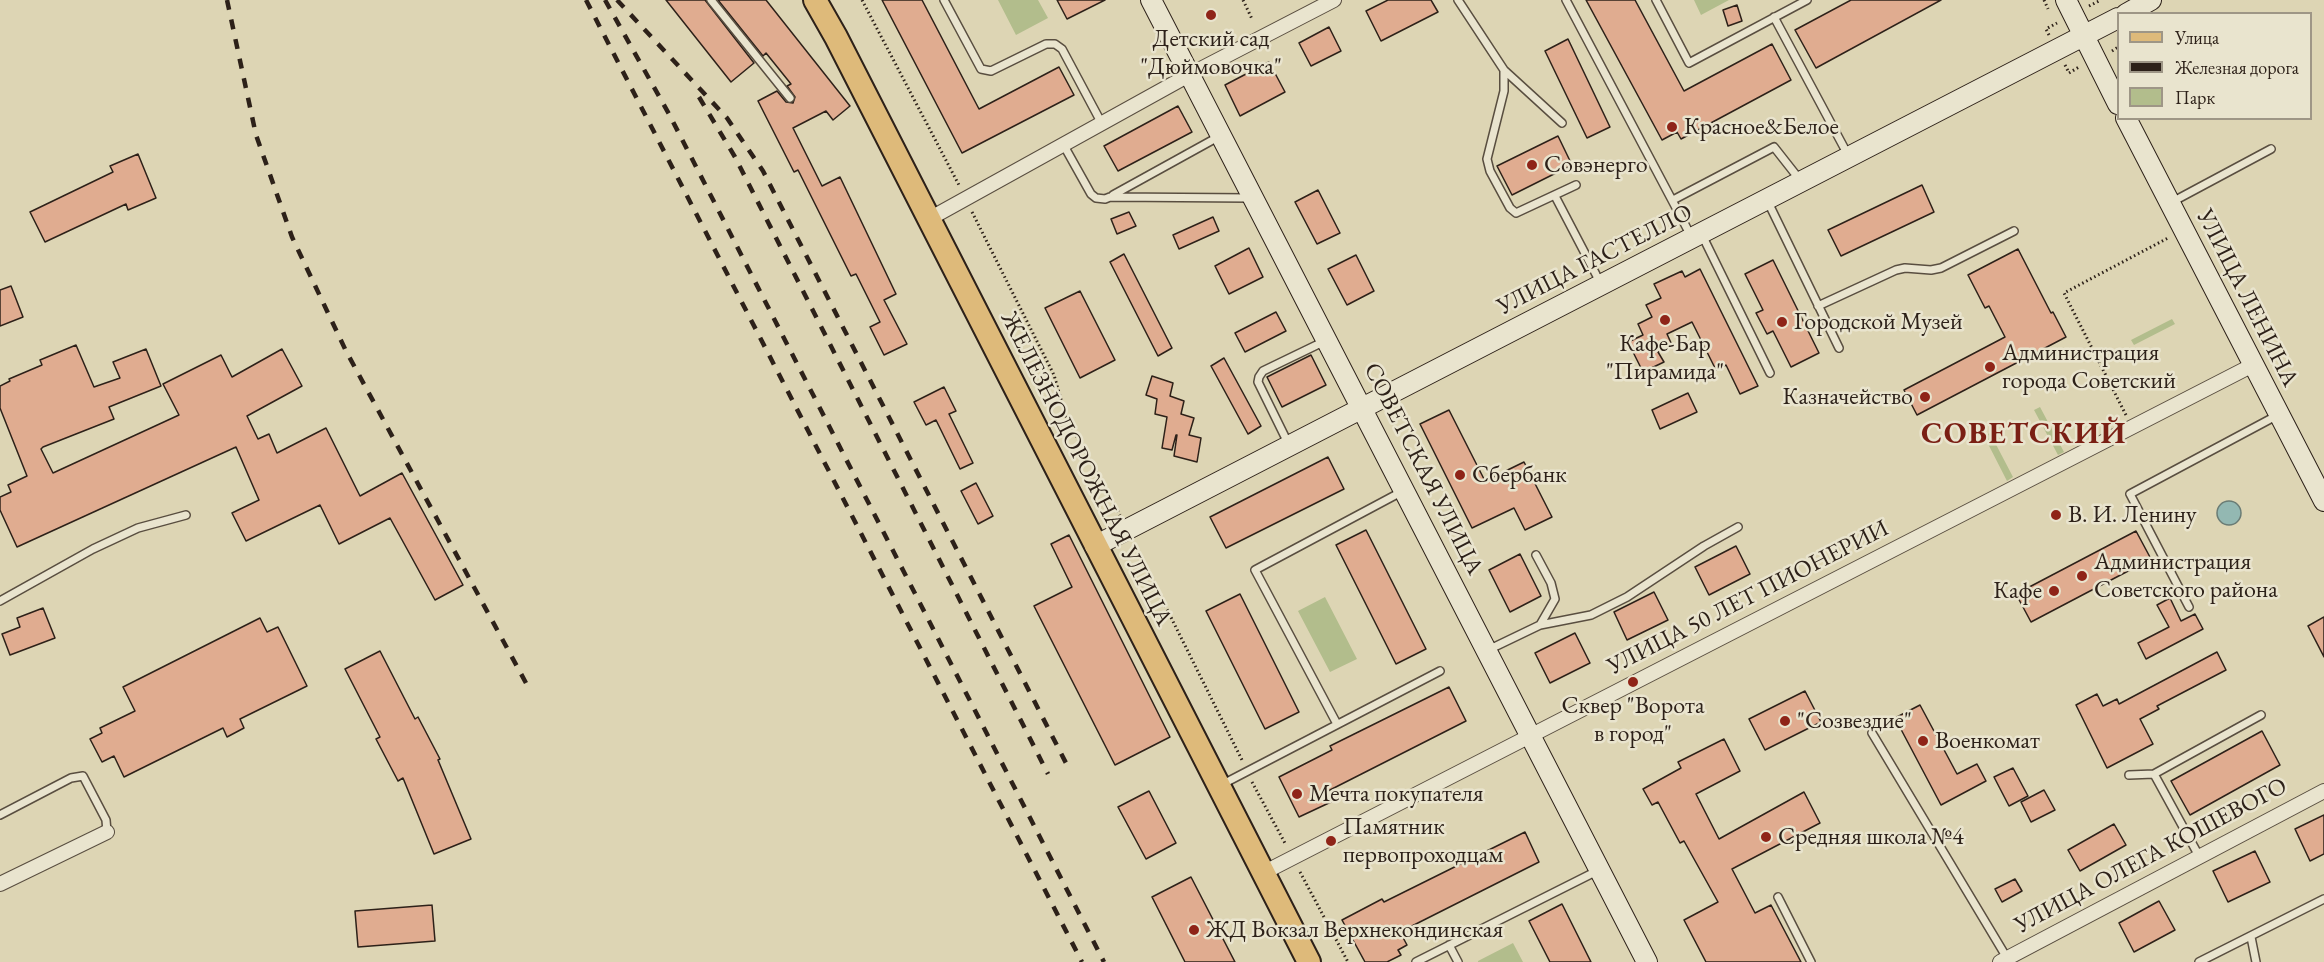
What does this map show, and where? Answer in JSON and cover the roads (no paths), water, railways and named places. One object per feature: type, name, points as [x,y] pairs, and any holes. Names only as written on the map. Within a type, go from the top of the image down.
[{"type":"main road","name":"ЖЕЛЕЗНОДОРОЖНАЯ УЛИЦА","points":[[815,0],[837,37],[1309,962]]},
{"type":"main road","name":"СОВЕТСКАЯ УЛИЦА","points":[[1151,0],[1647,962]]},
{"type":"main road","points":[[2066,0],[2117,102]]},
{"type":"main road","points":[[2130,12],[2151,0]]},
{"type":"main road","name":"УЛИЦА ГАСТЕЛЛО","points":[[1095,546],[2117,19]]},
{"type":"main road","name":"УЛИЦА ЛЕНИНА","points":[[2127,120],[2324,501]]},
{"type":"street","points":[[929,219],[1101,122],[1334,0]]},
{"type":"street","name":"УЛИЦА 50 ЛЕТ ПИОНЕРИИ","points":[[1263,873],[2253,365]]},
{"type":"street","name":"УЛИЦА ОЛЕГА КОШЕВОГО","points":[[2003,960],[2324,790]]},
{"type":"street","points":[[0,884],[107,832]]},
{"type":"lane","points":[[711,0],[790,98]]},
{"type":"lane","points":[[944,0],[981,69],[991,71],[1046,44],[1055,44],[1062,49],[1101,122]]},
{"type":"lane","points":[[1458,0],[1504,70],[1562,123]]},
{"type":"lane","points":[[1566,0],[1673,200],[1697,236],[1770,373]]},
{"type":"lane","points":[[1656,0],[1689,63],[1806,0]]},
{"type":"lane","points":[[1774,17],[1850,158]]},
{"type":"lane","points":[[1504,70],[1504,91],[1488,159],[1490,171],[1510,208],[1516,213],[1576,186]]},
{"type":"lane","points":[[1063,144],[1091,194],[1105,199],[1221,135]]},
{"type":"lane","points":[[1673,200],[1774,147],[1802,183]]},
{"type":"lane","points":[[2170,204],[2271,149]]},
{"type":"lane","points":[[1555,196],[1602,285]]},
{"type":"lane","points":[[1110,197],[1252,198]]},
{"type":"lane","points":[[1767,200],[1839,348]]},
{"type":"lane","points":[[1818,306],[1896,270],[1941,268],[2014,231]]},
{"type":"lane","points":[[1289,446],[1258,382],[1259,377],[1263,371],[1327,339]]},
{"type":"lane","points":[[2189,607],[2130,494],[2278,414]]},
{"type":"lane","points":[[1337,724],[1255,570],[1405,490]]},
{"type":"lane","points":[[0,601],[102,545],[138,528],[186,515]]},
{"type":"lane","points":[[1488,650],[1540,625],[1591,615],[1618,601],[1738,527]]},
{"type":"lane","points":[[1536,555],[1551,583],[1555,599],[1540,625]]},
{"type":"lane","points":[[1219,786],[1440,671]]},
{"type":"lane","points":[[2129,775],[2154,774],[2261,716]]},
{"type":"lane","points":[[1872,733],[2003,960]]},
{"type":"lane","points":[[2154,774],[2199,856]]},
{"type":"lane","points":[[0,814],[71,778],[83,776],[106,820],[107,832]]},
{"type":"lane","points":[[1416,962],[1600,870]]},
{"type":"lane","points":[[1778,897],[1811,962]]},
{"type":"lane","points":[[2199,962],[2324,899]]},
{"type":"lane","points":[[2251,937],[2256,962]]},
{"type":"lane","points":[[1449,945],[1458,962]]},
{"type":"water","points":[[2229,501],[2238,504],[2241,513],[2238,522],[2229,525],[2220,522],[2217,513],[2220,504]]},
{"type":"railway","points":[[227,0],[256,135],[292,237],[346,351],[526,683]]},
{"type":"railway","points":[[586,0],[1082,962]]},
{"type":"railway","points":[[605,0],[669,114],[1104,962]]},
{"type":"railway","points":[[617,0],[727,118],[763,171],[1067,765]]},
{"type":"railway","points":[[699,97],[735,157],[1048,774]]},
{"type":"place","name":"Детский сад \"Дюймовочка\"","points":[[1211,15]]},
{"type":"place","name":"Красное&Белое","points":[[1672,127]]},
{"type":"place","name":"Совэнерго","points":[[1532,165]]},
{"type":"place","name":"Кафе-Бар \"Пирамида\"","points":[[1665,320]]},
{"type":"place","name":"Городской Музей","points":[[1782,322]]},
{"type":"place","name":"Администрация города Советский","points":[[1990,367]]},
{"type":"place","name":"Казначейство","points":[[1925,397]]},
{"type":"place","name":"Сбербанк","points":[[1460,475]]},
{"type":"place","name":"В. И. Ленину","points":[[2056,515]]},
{"type":"place","name":"Администрация Советского района","points":[[2082,576]]},
{"type":"place","name":"Кафе","points":[[2054,591]]},
{"type":"place","name":"Сквер \"Ворота в город\"","points":[[1633,682]]},
{"type":"place","name":"\"Созвездие\"","points":[[1785,721]]},
{"type":"place","name":"Военкомат","points":[[1923,741]]},
{"type":"place","name":"Мечта покупателя","points":[[1297,794]]},
{"type":"place","name":"Средняя школа №4","points":[[1766,837]]},
{"type":"place","name":"Памятник первопроходцам","points":[[1331,841]]},
{"type":"place","name":"ЖД Вокзал Верхнекондинская","points":[[1194,930]]},
{"type":"district","name":"СОВЕТСКИЙ","points":[[2024,435]]}]
